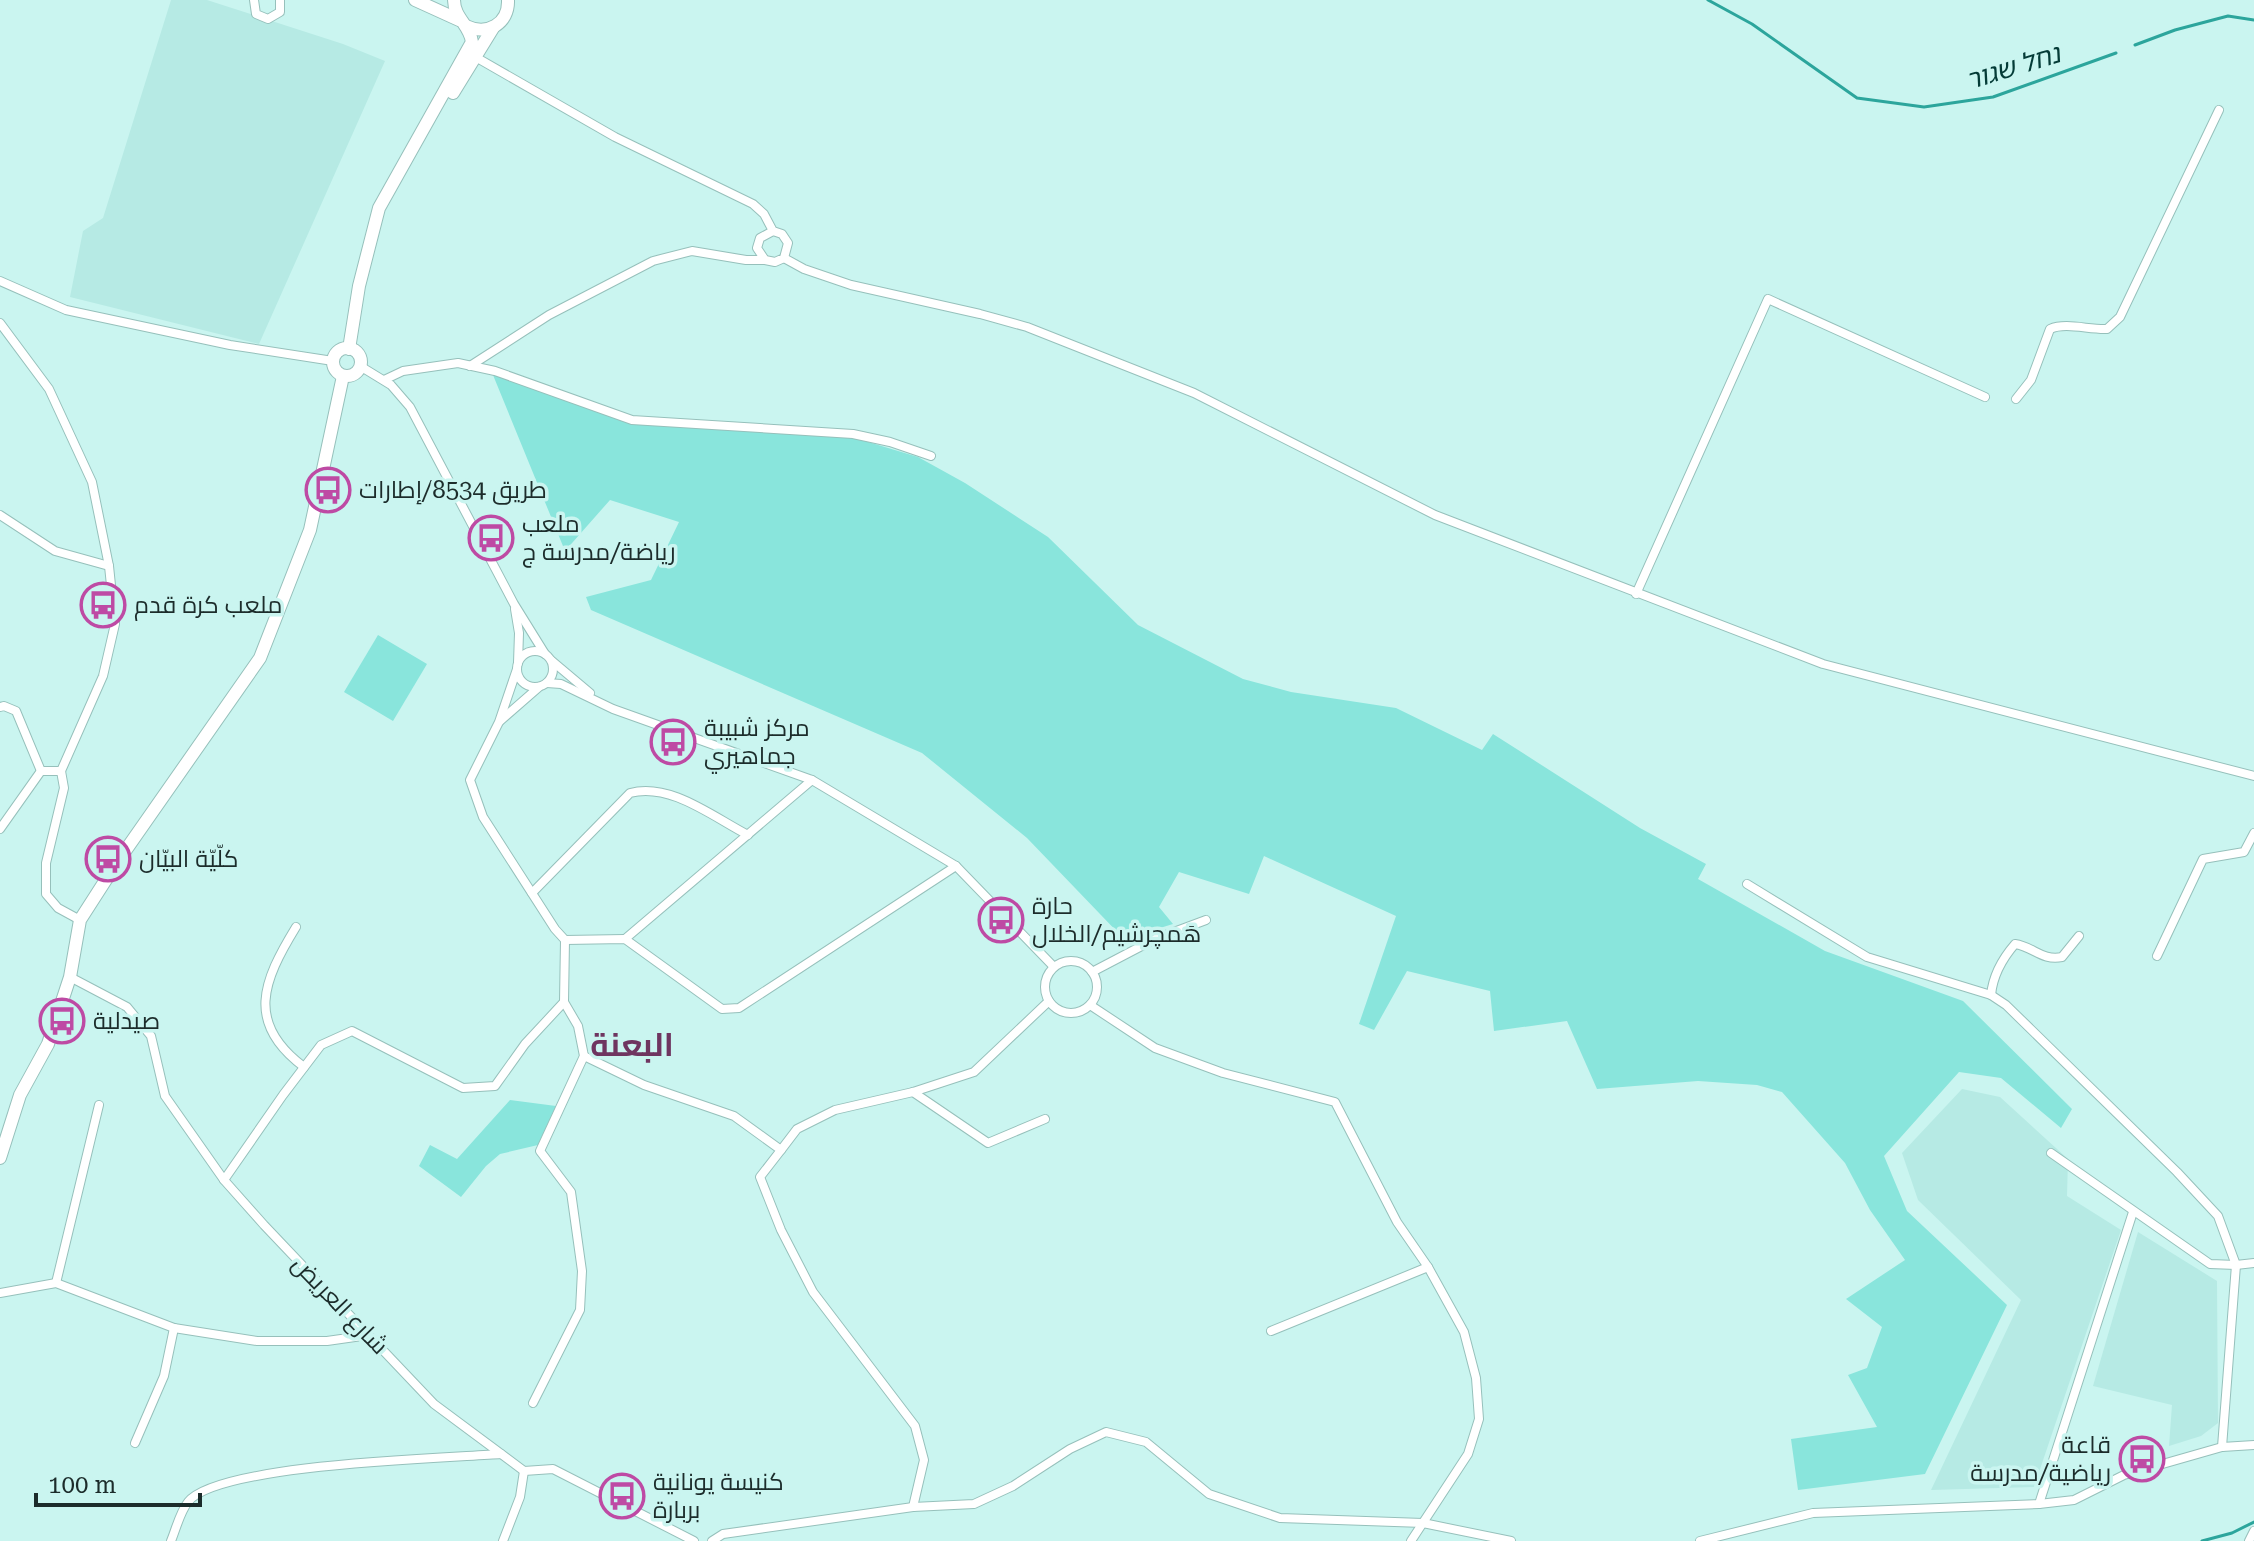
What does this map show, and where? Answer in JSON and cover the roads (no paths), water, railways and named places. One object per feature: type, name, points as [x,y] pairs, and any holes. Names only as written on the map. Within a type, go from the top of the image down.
[{"type":"main road","points":[[415,0],[478,30],[493,28]]},
{"type":"main road","points":[[454,0],[454,8],[472,42],[472,55]]},
{"type":"main road","points":[[349,349],[359,286],[379,208],[472,55],[506,15],[508,0]]},
{"type":"main road","points":[[349,349],[360,356],[360,366],[356,373],[343,376],[336,372],[333,361],[338,351],[349,349]]},
{"type":"main road","points":[[0,1158],[20,1095],[48,1044],[70,977],[80,920],[260,658],[310,530],[343,376]]},
{"type":"street","points":[[254,0],[256,14],[268,19],[280,12],[280,0]]},
{"type":"street","points":[[472,55],[615,137],[753,204],[764,214],[773,231]]},
{"type":"street","points":[[2016,399],[2031,380],[2050,329],[2058,325],[2107,329],[2120,317],[2219,110]]},
{"type":"street","points":[[765,260],[759,253],[758,243],[764,235],[773,231],[782,234],[788,243],[784,258]]},
{"type":"street","points":[[470,366],[549,315],[653,261],[692,251],[746,260],[775,262],[784,258]]},
{"type":"street","points":[[784,258],[804,269],[851,285],[1027,327],[1194,393],[1435,515],[1823,664],[2254,776]]},
{"type":"street","points":[[0,281],[66,310],[230,345],[333,361]]},
{"type":"street","points":[[1636,594],[1768,299],[1985,397]]},
{"type":"street","points":[[0,323],[49,389],[92,482],[109,566],[115,624],[103,676],[61,771],[64,788],[46,863],[46,894],[58,908],[80,920]]},
{"type":"street","points":[[384,380],[403,371],[458,363],[495,371],[632,420],[853,434],[931,456]]},
{"type":"street","points":[[360,366],[384,380],[410,407],[514,604],[548,657],[578,685],[613,709]]},
{"type":"street","points":[[0,515],[55,551],[109,566]]},
{"type":"street","points":[[514,604],[519,633],[518,666],[499,722],[470,780],[483,817],[565,940],[564,1002],[578,1026],[584,1056],[540,1151],[571,1192],[582,1271],[580,1310],[533,1403]]},
{"type":"street","points":[[518,666],[529,652],[548,657]]},
{"type":"street","points":[[499,722],[553,675],[548,657]]},
{"type":"street","points":[[518,666],[524,683],[561,684],[613,709],[812,780],[956,866],[1054,967]]},
{"type":"street","points":[[0,707],[16,711],[41,771]]},
{"type":"street","points":[[41,771],[61,771]]},
{"type":"street","points":[[0,829],[41,771]]},
{"type":"street","points":[[625,939],[812,780]]},
{"type":"street","points":[[532,893],[630,793],[646,788],[663,791],[748,835]]},
{"type":"street","points":[[2157,956],[2203,859],[2244,852],[2254,833]]},
{"type":"street","points":[[565,940],[625,939],[722,1009],[739,1008],[956,866]]},
{"type":"street","points":[[1747,884],[1867,957],[1991,995],[2006,1005],[2218,1216],[2236,1265],[2222,1447]]},
{"type":"street","points":[[1092,972],[1155,939],[1206,920]]},
{"type":"street","points":[[296,927],[277,957],[266,983],[265,1005],[270,1030],[278,1045],[304,1067]]},
{"type":"street","points":[[1991,995],[1993,979],[2015,944],[2026,946],[2039,956],[2050,959],[2062,957],[2071,950],[2079,936]]},
{"type":"street","points":[[1070,961],[1086,966],[1092,972],[1097,989],[1090,1005],[1069,1013],[1054,1007],[1049,1001],[1045,987],[1054,967],[1070,961]]},
{"type":"street","name":"شارع العريض","points":[[70,977],[127,1007],[151,1036],[165,1096],[224,1180],[434,1404],[524,1471]]},
{"type":"street","points":[[913,1507],[924,1460],[915,1426],[813,1292],[781,1230],[760,1177],[797,1129],[835,1110],[913,1092],[974,1072],[1049,1001]]},
{"type":"street","points":[[224,1180],[321,1045],[352,1031],[463,1088],[495,1086],[525,1044],[564,1002]]},
{"type":"street","points":[[1090,1005],[1155,1048],[1223,1073],[1335,1102],[1397,1222],[1428,1267],[1464,1332],[1476,1378],[1479,1419],[1468,1454],[1411,1541]]},
{"type":"street","points":[[584,1056],[644,1085],[734,1116],[781,1150]]},
{"type":"street","points":[[913,1092],[988,1143],[1045,1119]]},
{"type":"street","points":[[56,1283],[99,1105]]},
{"type":"street","points":[[2051,1153],[2210,1264],[2254,1263]]},
{"type":"street","points":[[2039,1504],[2133,1212]]},
{"type":"street","points":[[1271,1331],[1428,1267]]},
{"type":"street","points":[[0,1293],[56,1283],[174,1328],[257,1341],[327,1341],[369,1335]]},
{"type":"street","points":[[135,1443],[164,1376],[174,1328]]},
{"type":"street","points":[[712,1541],[723,1534],[913,1507],[974,1504],[1013,1486],[1070,1449],[1106,1432],[1146,1442],[1209,1494],[1280,1518],[1423,1523],[1511,1541]]},
{"type":"street","points":[[1700,1541],[1741,1537],[1813,1513],[2074,1500],[2124,1475],[2222,1447],[2254,1445]]},
{"type":"street","points":[[171,1541],[189,1500],[217,1484],[304,1467],[501,1454]]},
{"type":"street","points":[[503,1541],[520,1497],[524,1471],[553,1469],[694,1541]]},
{"type":"street","points":[[2249,1541],[2254,1531]]},
{"type":"waterway","name":"נחל שגור","points":[[1708,0],[1752,24],[1857,98],[1924,107],[1993,97],[2116,53]]},
{"type":"waterway","name":"נחל שגור","points":[[2135,45],[2175,30],[2228,16],[2254,20]]},
{"type":"waterway","points":[[2202,1541],[2232,1533],[2254,1522]]},
{"type":"place","name":"طريق 8534/إطارات","points":[[328,490]]},
{"type":"place","name":"ملعب رياضة/مدرسة ج","points":[[491,538]]},
{"type":"place","name":"ملعب كرة قدم","points":[[103,605]]},
{"type":"place","name":"مركز شبيبة جماهيري","points":[[673,742]]},
{"type":"place","name":"كلّيّة البيّان","points":[[108,859]]},
{"type":"place","name":"حارة هَمچرشيم/الخلال","points":[[1001,920]]},
{"type":"place","name":"صيدلية","points":[[62,1021]]},
{"type":"place","name":"قاعة رياضية/مدرسة","points":[[2142,1459]]},
{"type":"place","name":"كنيسة يونانية بربارة","points":[[622,1496]]},
{"type":"district","name":"البعنة","points":[[632,1045]]}]
